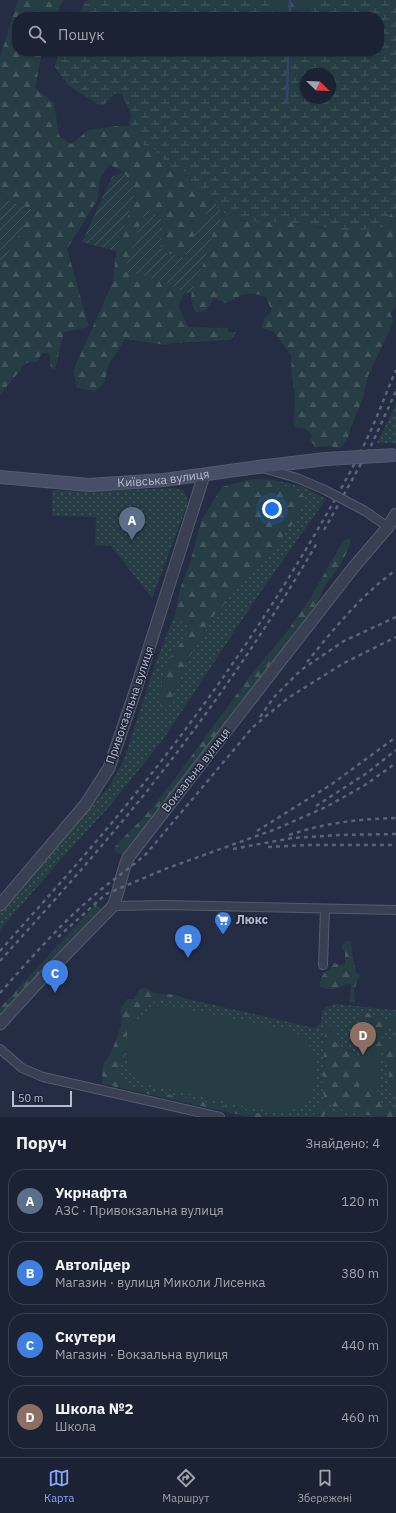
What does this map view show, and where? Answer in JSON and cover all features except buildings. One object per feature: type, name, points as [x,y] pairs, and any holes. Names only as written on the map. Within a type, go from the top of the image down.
[{"type":"main road","name":"Київська вулиця","points":[[0,477],[90,486],[164,480],[326,459],[396,455]]},
{"type":"street","points":[[258,467],[297,478],[325,490],[392,524]]},
{"type":"street","name":"Привокзальна вулиця","points":[[0,905],[85,805],[110,768],[204,475]]},
{"type":"street","name":"Вокзальна вулиця","points":[[0,1024],[113,906],[118,896],[124,867],[128,858],[353,568],[392,524],[396,514]]},
{"type":"street","points":[[113,906],[165,905],[396,910]]},
{"type":"street","points":[[323,965],[325,909]]},
{"type":"street","points":[[0,1049],[22,1068],[43,1077],[220,1117]]},
{"type":"green space","points":[[18,0],[64,0],[57,12],[14,12]]},
{"type":"green space","points":[[87,0],[273,0],[274,12],[79,12]]},
{"type":"green space","points":[[273,0],[310,0],[309,6],[305,12],[274,12]]},
{"type":"green space","points":[[310,0],[396,0],[396,208],[379,228],[352,231],[307,226],[284,221],[261,222],[241,220],[224,213],[212,204],[204,194],[192,188],[188,172],[175,170],[154,149],[142,144],[143,135],[129,126],[131,115],[122,94],[114,94],[104,105],[97,104],[68,85],[55,67],[58,56],[384,56],[384,12],[306,12],[310,5]]},
{"type":"green space","points":[[12,19],[12,56],[41,56],[35,88],[54,103],[59,136],[71,144],[89,130],[129,126],[143,135],[142,144],[154,149],[161,157],[188,172],[192,188],[204,194],[212,204],[194,235],[184,258],[160,251],[163,221],[146,209],[124,271],[166,282],[184,293],[178,306],[188,327],[228,328],[228,332],[236,332],[231,340],[171,343],[166,345],[125,339],[109,364],[104,383],[95,391],[77,388],[73,371],[113,282],[116,251],[136,191],[124,172],[110,165],[101,175],[97,200],[67,249],[89,327],[64,332],[55,369],[51,368],[49,354],[42,353],[37,362],[26,363],[0,395],[0,267],[33,210],[3,198],[0,202],[0,57]]},
{"type":"green space","points":[[124,172],[136,190],[116,251],[82,242],[112,177]]},
{"type":"green space","points":[[2,198],[33,210],[0,267],[0,202]]},
{"type":"green space","points":[[212,204],[224,213],[213,233],[192,293],[184,293],[166,282],[124,271],[146,208],[163,221],[161,251],[184,258],[194,235]]},
{"type":"green space","points":[[396,208],[396,307],[390,313],[394,321],[368,376],[363,397],[349,435],[344,444],[340,448],[329,446],[316,447],[310,441],[312,435],[306,429],[294,427],[295,397],[291,355],[274,332],[262,328],[265,318],[272,311],[266,297],[255,294],[245,294],[226,303],[214,298],[207,308],[203,311],[196,312],[191,300],[193,287],[204,262],[213,232],[224,213],[244,221],[284,221],[326,229],[379,228]]},
{"type":"green space","points":[[396,404],[396,443],[377,443]]},
{"type":"green space","points":[[253,479],[274,480],[305,497],[296,519],[280,541],[215,614],[184,666],[168,706],[160,712],[161,686],[168,662],[177,647],[186,638],[188,625],[180,622],[175,614],[180,589],[190,563],[202,519],[222,487]]},
{"type":"green space","points":[[274,480],[303,487],[326,499],[257,597],[162,741],[108,808],[63,857],[0,930],[0,909],[109,787],[123,762],[156,662],[175,614],[180,622],[188,625],[186,638],[177,647],[168,662],[161,686],[161,711],[174,693],[184,666],[215,614],[279,541],[296,519],[305,497]]},
{"type":"green space","points":[[174,488],[184,490],[188,503],[152,598],[111,546],[95,545],[96,517],[52,516],[52,490],[83,492]]},
{"type":"green space","points":[[349,538],[351,543],[341,564],[324,587],[317,603],[124,855],[117,853],[114,849],[119,842],[144,817],[174,780],[250,676],[286,633],[311,597],[343,541]]},
{"type":"green space","points":[[96,904],[102,910],[0,1019],[0,1008]]},
{"type":"green space","points":[[346,941],[351,941],[356,973],[360,975],[354,991],[355,1002],[349,1002],[351,986],[349,983],[335,989],[320,987],[323,974],[334,963],[342,965],[345,964],[345,953],[341,946]]},
{"type":"green space","points":[[142,988],[149,989],[155,993],[175,995],[183,998],[177,1002],[153,1002],[140,1008],[139,1015],[126,1037],[124,1054],[120,1068],[120,1080],[132,1087],[277,1117],[249,1117],[103,1084],[102,1072],[104,1062],[112,1050],[120,1029],[122,1021],[120,1012],[121,1008],[127,999],[134,999],[138,991]]},
{"type":"green space","points":[[183,998],[315,1028],[321,1022],[322,1014],[325,1008],[335,1004],[396,1010],[396,1016],[389,1020],[368,1013],[360,1015],[368,1024],[368,1031],[382,1048],[388,1065],[390,1086],[396,1095],[395,1108],[380,1104],[382,1097],[359,1086],[359,1074],[364,1067],[355,1053],[342,1047],[337,1042],[334,1028],[324,1054],[322,1086],[325,1103],[351,1112],[378,1117],[331,1117],[314,1115],[312,1117],[277,1117],[132,1087],[120,1080],[120,1063],[125,1052],[126,1036],[140,1008],[152,1001],[163,1000],[177,1002]]},
{"type":"green space","points":[[157,1006],[171,1006],[293,1031],[303,1038],[315,1057],[317,1068],[313,1090],[306,1100],[295,1109],[287,1112],[276,1113],[144,1084],[134,1075],[129,1067],[126,1044],[128,1036],[136,1022],[143,1015]]},
{"type":"green space","points":[[368,1013],[389,1020],[396,1016],[396,1026],[384,1028],[380,1035],[383,1039],[396,1040],[396,1095],[390,1086],[388,1065],[382,1048],[366,1046],[365,1035],[368,1031],[368,1024],[362,1021],[360,1015]]},
{"type":"green space","points":[[326,1023],[334,1028],[337,1040],[342,1047],[355,1054],[361,1061],[364,1067],[359,1074],[359,1086],[382,1097],[380,1104],[395,1108],[396,1106],[396,1117],[360,1114],[325,1103],[322,1086]]},
{"type":"green space","points":[[396,1026],[396,1040],[382,1039],[380,1035],[384,1028]]},
{"type":"green space","points":[[361,1046],[382,1046],[380,1090],[359,1089]]},
{"type":"green space","points":[[321,1104],[328,1106],[331,1117],[312,1117]]},
{"type":"green space","points":[[326,1109],[342,1113],[342,1117],[324,1117]]},
{"type":"waterway","points":[[290,0],[290,12]]},
{"type":"waterway","points":[[287,101],[288,56]]},
{"type":"railway","points":[[0,951],[128,803],[194,718],[256,630],[322,523],[356,461],[396,370]]},
{"type":"railway","points":[[324,530],[371,446],[396,391]]},
{"type":"railway","points":[[0,961],[98,850],[187,740],[242,663],[317,543]]},
{"type":"railway","points":[[307,662],[360,601],[396,570]]},
{"type":"railway","points":[[260,717],[274,697],[301,670],[344,641],[396,617]]},
{"type":"railway","points":[[0,993],[71,916],[147,853],[253,727],[288,698],[344,663],[396,637]]},
{"type":"railway","points":[[257,831],[332,784],[396,737]]},
{"type":"railway","points":[[316,806],[367,773],[396,750]]},
{"type":"railway","points":[[58,937],[106,894],[165,869],[276,829],[326,807],[365,785],[396,763]]},
{"type":"railway","points":[[289,835],[316,827],[342,822],[396,818]]},
{"type":"railway","points":[[233,849],[292,838],[338,835],[396,834]]},
{"type":"railway","points":[[268,847],[307,845],[396,845]]},
{"type":"place","name":"Укрнафта","points":[[132,540]]},
{"type":"place","name":"Люкс","points":[[223,935]]},
{"type":"place","name":"Автолідер","points":[[188,958]]},
{"type":"place","name":"Скутери","points":[[55,993]]},
{"type":"place","name":"Школа №2","points":[[363,1055]]}]
